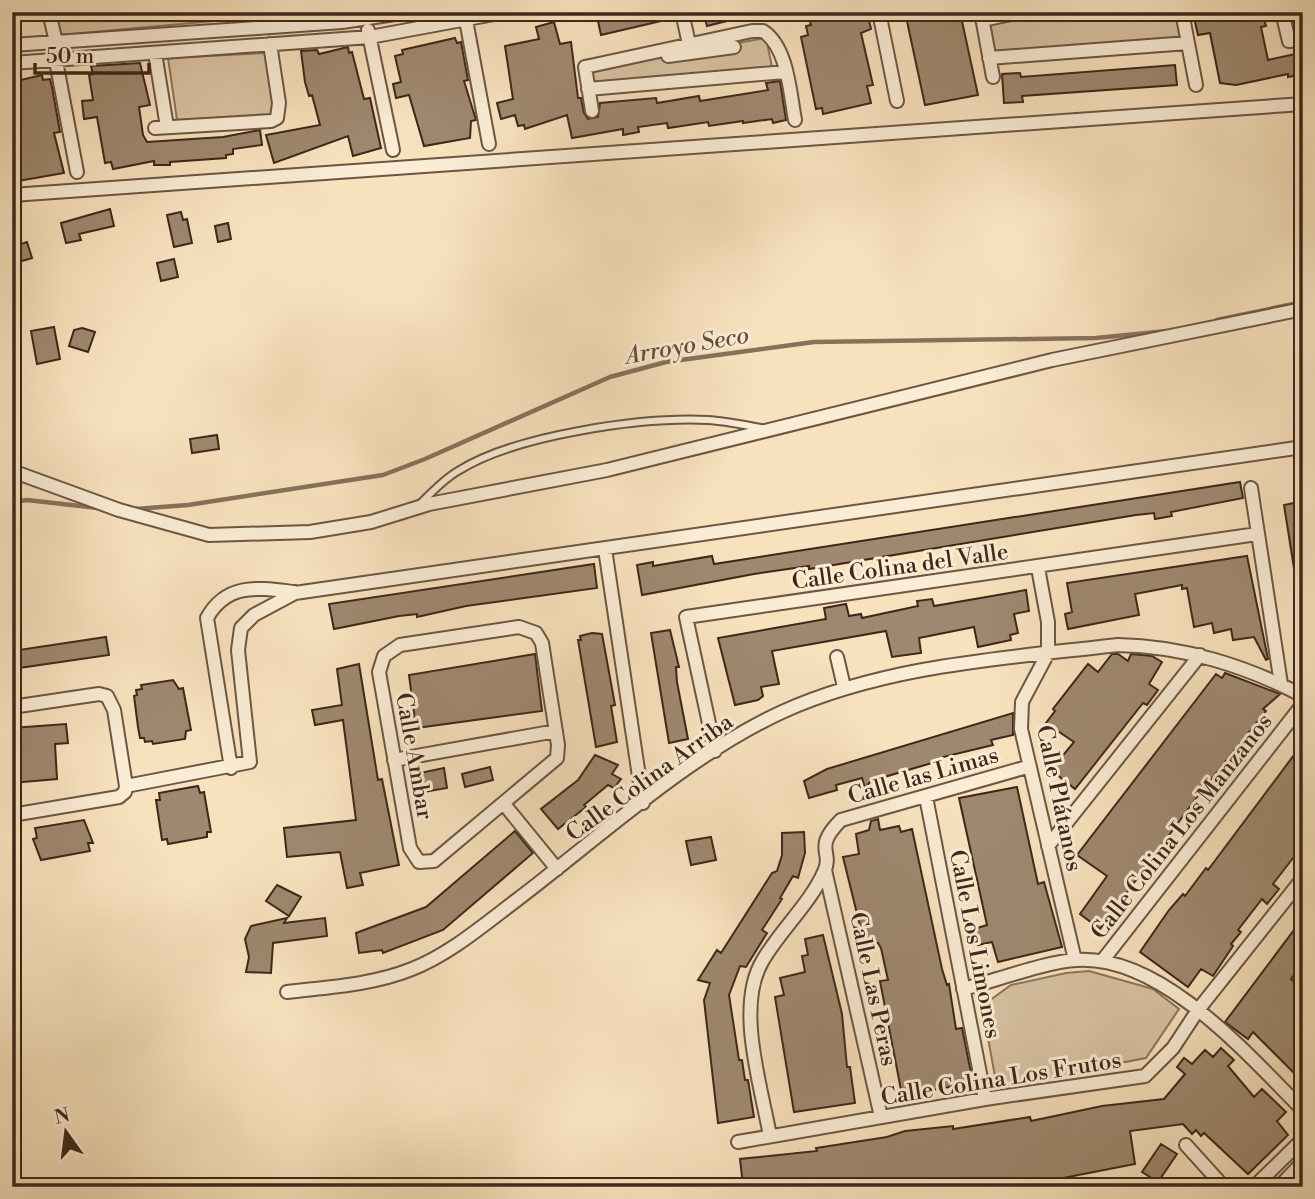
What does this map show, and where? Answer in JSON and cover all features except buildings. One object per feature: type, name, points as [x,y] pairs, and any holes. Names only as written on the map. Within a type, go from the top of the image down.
[{"type":"street","points":[[49,12],[56,42]]},
{"type":"street","points":[[264,12],[267,27]]},
{"type":"street","points":[[12,46],[267,27],[408,12]]},
{"type":"street","points":[[12,63],[370,37],[505,12]]},
{"type":"street","points":[[682,12],[689,44]]},
{"type":"street","points":[[878,12],[897,101]]},
{"type":"street","points":[[993,77],[981,16],[1021,12]]},
{"type":"street","points":[[1182,12],[1196,85]]},
{"type":"street","points":[[1282,12],[1289,41],[1303,40]]},
{"type":"street","points":[[365,16],[393,150]]},
{"type":"street","points":[[466,20],[489,144]]},
{"type":"street","points":[[585,67],[752,31],[763,32],[776,44],[795,120]]},
{"type":"street","points":[[989,58],[1188,43]]},
{"type":"street","points":[[155,54],[161,127],[271,121],[278,118],[279,103],[270,44]]},
{"type":"street","points":[[585,67],[734,47]]},
{"type":"street","points":[[56,61],[77,172]]},
{"type":"street","points":[[585,67],[592,111]]},
{"type":"street","points":[[588,89],[785,72]]},
{"type":"street","points":[[12,195],[1303,104]]},
{"type":"street","points":[[12,471],[119,510],[209,535],[310,532],[371,522],[415,509],[607,470],[1064,357],[1303,309]]},
{"type":"street","points":[[231,768],[207,618],[214,606],[225,597],[253,587],[295,593],[1303,447]]},
{"type":"street","points":[[1251,488],[1281,684]]},
{"type":"street","name":"Calle Colina del Valle","points":[[715,751],[686,617],[1038,568],[1257,534]]},
{"type":"street","points":[[605,549],[643,803]]},
{"type":"street","name":"Calle Plátanos","points":[[1038,568],[1048,622],[1048,653],[1022,702],[1021,729],[1027,767],[1075,960]]},
{"type":"street","points":[[126,786],[231,768],[250,762],[252,756],[238,650],[241,628],[254,615],[295,593]]},
{"type":"street","name":"Calle Ambar","points":[[504,804],[434,861],[419,862],[410,848],[379,672],[384,656],[400,645],[519,627],[536,634],[542,643],[556,731]]},
{"type":"street","name":"Calle Colina Arriba","points":[[287,992],[364,983],[413,969],[466,938],[715,751],[780,713],[844,687],[950,666],[1048,653],[1142,645],[1200,655],[1281,684],[1303,696]]},
{"type":"street","points":[[1048,846],[1200,655]]},
{"type":"street","points":[[837,657],[844,687]]},
{"type":"street","points":[[12,707],[99,694],[107,696],[114,710],[126,786],[125,792],[119,797],[12,815]]},
{"type":"street","name":"Calle Colina Los Manzanos","points":[[963,989],[1075,960],[1103,960],[1303,704]]},
{"type":"street","points":[[394,760],[556,731],[557,758],[504,804],[557,869]]},
{"type":"street","name":"Calle las Limas","points":[[825,870],[824,846],[828,833],[841,820],[1027,767]]},
{"type":"street","name":"Calle Los Limones","points":[[926,797],[985,1099]]},
{"type":"street","points":[[770,1136],[748,1006],[752,982],[762,960],[825,870]]},
{"type":"street","name":"Calle Las Peras","points":[[825,870],[881,1117]]},
{"type":"street","name":"Calle Colina Los Frutos","points":[[738,1142],[985,1099],[1145,1076],[1173,1048],[1198,1010],[1303,878]]},
{"type":"street","points":[[1103,960],[1176,992],[1221,1028],[1303,1110]]},
{"type":"street","points":[[1254,1187],[1303,1139]]},
{"type":"street","points":[[1186,1145],[1224,1187]]},
{"type":"street","points":[[1279,1187],[1303,1162]]},
{"type":"lane","points":[[415,509],[458,471],[499,452],[563,434],[611,427],[708,420],[768,429]]},
{"type":"shaded area","points":[[54,12],[258,12],[259,17],[60,35]]},
{"type":"shaded area","points":[[1047,12],[1176,12],[1180,37],[992,53],[986,24]]},
{"type":"shaded area","points":[[766,38],[772,67],[592,85],[592,69]]},
{"type":"shaded area","points":[[265,53],[277,115],[177,120],[168,58]]},
{"type":"shaded area","points":[[1089,971],[1153,989],[1179,1009],[1146,1058],[997,1087],[982,1006],[1011,985]]},
{"type":"waterway","name":"Arroyo Seco","points":[[1217,320],[1303,302]]},
{"type":"waterway","name":"Arroyo Seco","points":[[135,509],[188,505],[383,475],[610,377],[666,362],[814,342],[1096,338],[1167,331]]},
{"type":"waterway","name":"Arroyo Seco","points":[[12,502],[27,500],[98,508]]}]
